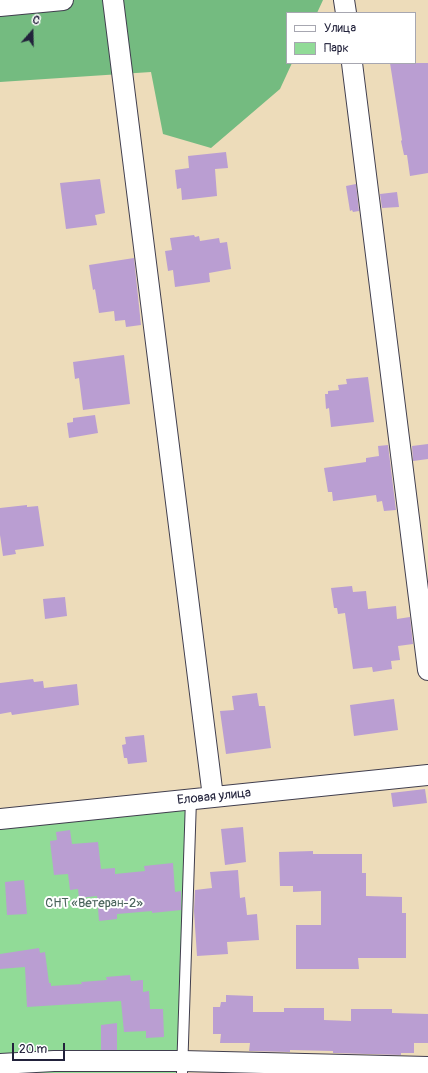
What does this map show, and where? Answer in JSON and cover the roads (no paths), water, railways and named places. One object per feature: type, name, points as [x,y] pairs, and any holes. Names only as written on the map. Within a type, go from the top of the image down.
[{"type":"street","points":[[0,6],[63,0]]},
{"type":"street","points":[[117,0],[213,797]]},
{"type":"street","points":[[344,0],[346,12]]},
{"type":"street","points":[[352,64],[428,670]]},
{"type":"street","name":"Еловая улица","points":[[0,819],[428,775]]},
{"type":"street","points":[[0,1064],[54,1061],[182,1067],[428,1067]]},
{"type":"lane","points":[[182,1067],[191,799]]},
{"type":"park label","name":"СНТ «Ветеран-2»","points":[[94,904]]}]
